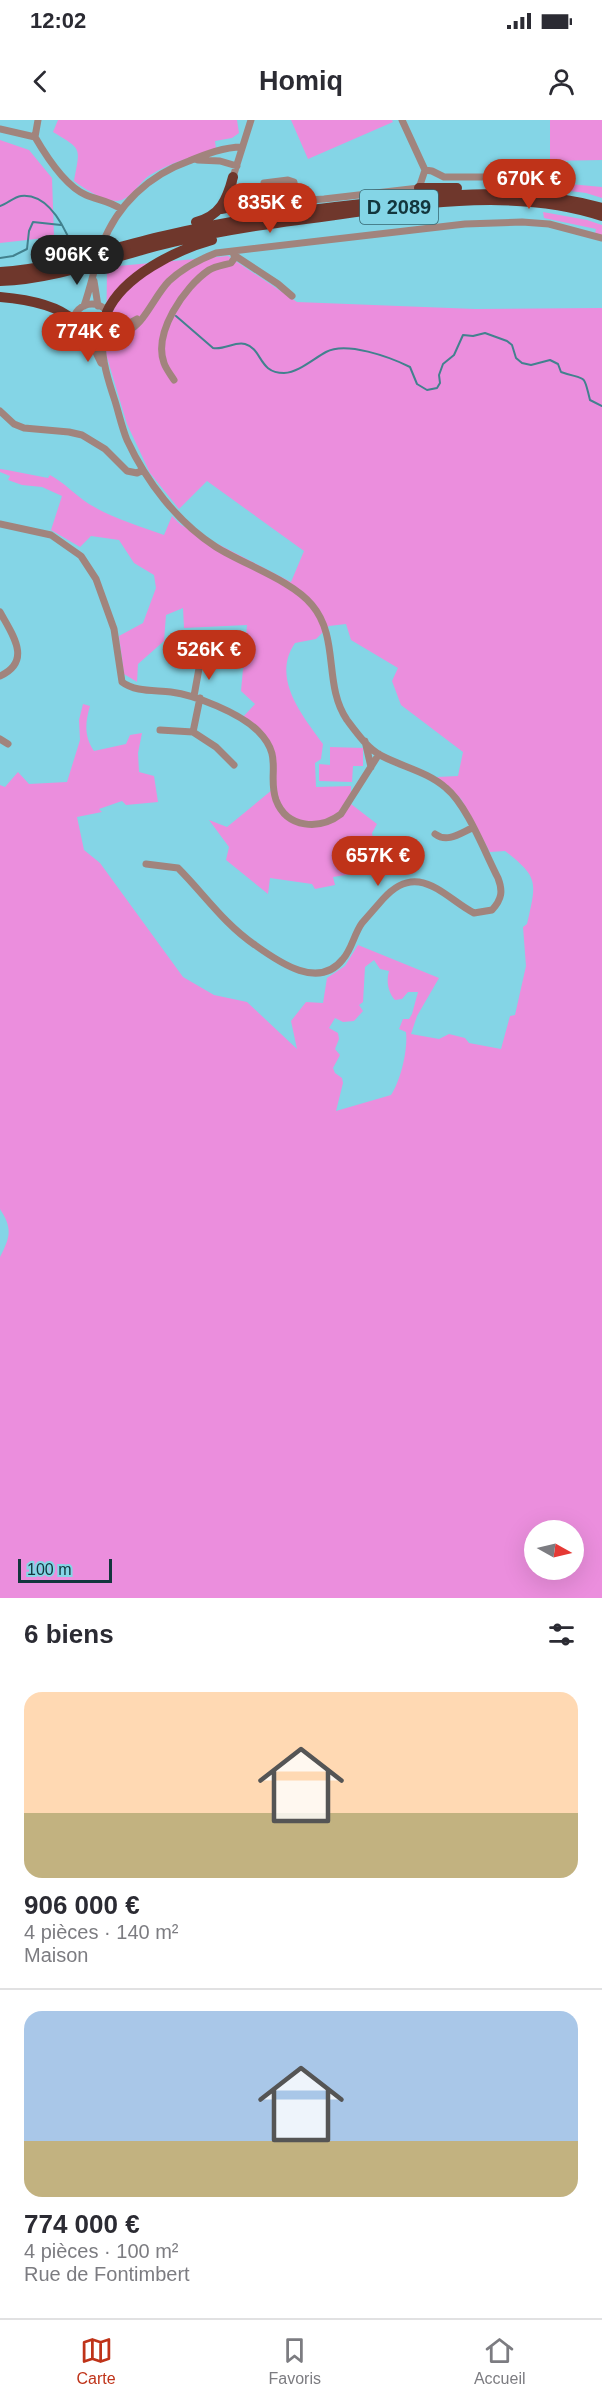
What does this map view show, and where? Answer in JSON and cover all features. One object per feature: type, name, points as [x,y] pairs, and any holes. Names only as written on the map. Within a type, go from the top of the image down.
[{"type":"highway","points":[[221,209],[232,177]]},
{"type":"highway","points":[[419,188],[518,188],[524,194]]},
{"type":"highway","name":"D 2089","points":[[0,272],[66,262],[219,223],[314,209],[431,196],[524,194],[552,197],[602,208]]},
{"type":"highway","name":"D 2089","points":[[0,281],[66,271],[166,243],[247,227],[377,209],[433,204],[510,202],[552,205],[602,216]]},
{"type":"highway","points":[[138,242],[158,232],[204,220],[221,209],[247,204]]},
{"type":"highway","points":[[552,205],[557,211],[602,222]]},
{"type":"highway","points":[[105,312],[112,300],[148,269],[182,250],[247,227]]},
{"type":"highway","points":[[0,297],[15,298],[58,309],[74,320]]},
{"type":"street","points":[[35,137],[38,120]]},
{"type":"street","points":[[250,120],[232,177],[234,195],[247,204],[419,188],[425,170],[402,120]]},
{"type":"street","points":[[0,129],[35,137],[59,172],[83,194],[109,202],[121,209]]},
{"type":"street","points":[[106,374],[91,342],[77,335],[74,320],[84,306],[111,225],[121,209],[154,178],[182,163],[212,152],[242,147]]},
{"type":"street","points":[[182,163],[200,159],[237,166]]},
{"type":"street","points":[[425,170],[451,178],[563,177]]},
{"type":"street","points":[[264,183],[288,180],[294,182],[296,201]]},
{"type":"street","points":[[91,342],[102,339],[108,333],[123,332],[132,328],[167,283],[181,270],[196,260],[216,253],[232,254],[452,225],[522,222],[549,224],[602,238]]},
{"type":"street","points":[[232,254],[278,284],[292,296]]},
{"type":"street","points":[[174,380],[164,363],[162,346],[169,317],[189,288],[209,270],[231,263],[232,254]]},
{"type":"street","points":[[94,273],[105,312],[108,333]]},
{"type":"street","points":[[84,306],[105,312],[119,324],[125,325],[142,316]]},
{"type":"street","points":[[102,339],[106,374],[126,438],[143,470],[171,507],[196,532],[234,558],[294,589],[311,603],[320,615],[328,637],[333,686],[346,718],[379,754],[433,778],[459,801],[502,887],[501,897],[492,910],[474,913],[427,884],[417,882],[401,884],[392,890],[361,925],[344,959],[329,972],[317,975],[293,968],[255,945],[210,905],[178,868],[146,864]]},
{"type":"street","points":[[0,411],[14,424],[24,428],[82,435],[105,449],[127,471],[132,473],[143,470]]},
{"type":"street","points":[[0,524],[51,535],[81,556],[96,579],[114,628],[122,682],[135,689],[197,697],[250,724],[260,732],[272,751],[276,800],[285,814],[301,823],[324,824],[341,814],[379,754]]},
{"type":"street","points":[[0,612],[18,644],[18,653],[12,668],[0,676]]},
{"type":"street","points":[[193,732],[200,663]]},
{"type":"street","points":[[160,730],[193,732],[216,747],[234,765]]},
{"type":"street","points":[[0,739],[8,744]]},
{"type":"street","points":[[365,741],[372,767]]},
{"type":"street","points":[[435,834],[441,839],[446,839],[472,828]]},
{"type":"shaded area","points":[[58,120],[237,120],[239,133],[232,138],[215,141],[216,149],[174,163],[150,175],[127,198],[117,201],[100,197],[74,181],[77,150],[70,142],[53,132]]},
{"type":"shaded area","points":[[291,120],[392,120],[393,122],[308,159]]},
{"type":"shaded area","points":[[550,120],[602,120],[602,160],[550,161]]},
{"type":"shaded area","points":[[0,140],[29,150],[52,178],[54,237],[0,243]]},
{"type":"shaded area","points":[[537,181],[602,187],[602,198],[586,193],[538,187]]},
{"type":"shaded area","points":[[543,212],[602,225],[602,236],[595,234],[596,229],[544,218]]},
{"type":"shaded area","points":[[228,256],[297,302],[475,309],[602,308],[602,1598],[0,1598],[0,1257],[9,1233],[7,1222],[0,1209],[0,785],[5,787],[18,772],[29,784],[67,782],[80,740],[79,720],[83,704],[90,706],[86,729],[88,740],[94,751],[126,744],[130,735],[142,733],[138,753],[139,772],[154,776],[158,802],[126,805],[122,801],[99,809],[102,812],[77,817],[84,850],[100,863],[183,977],[214,995],[247,1002],[297,1049],[291,1021],[306,1002],[323,1003],[327,978],[345,966],[358,945],[439,978],[417,1016],[411,1034],[439,1039],[449,1034],[465,1038],[469,1043],[501,1049],[510,1016],[515,1015],[526,966],[523,927],[527,924],[533,890],[530,875],[516,860],[505,851],[490,852],[461,799],[437,777],[458,776],[463,752],[401,705],[392,681],[398,668],[351,640],[346,624],[329,626],[316,639],[295,643],[288,656],[286,669],[288,683],[299,709],[323,744],[321,759],[315,763],[316,787],[351,786],[351,804],[377,824],[372,833],[375,849],[380,857],[363,872],[333,877],[335,885],[315,889],[312,884],[270,878],[268,894],[226,860],[229,847],[209,820],[227,827],[272,790],[269,742],[243,717],[255,704],[241,691],[247,625],[184,628],[183,608],[166,615],[164,641],[138,664],[137,682],[124,674],[119,636],[143,623],[156,588],[154,575],[134,563],[119,540],[91,536],[80,547],[51,530],[62,496],[42,487],[22,485],[8,480],[10,476],[0,472],[0,469],[48,478],[50,475],[98,509],[164,535],[172,516],[181,525],[291,582],[304,551],[207,481],[179,509],[150,473],[127,424],[106,354],[107,267]],"holes":[[[374,960],[380,969],[389,971],[388,986],[395,1000],[402,999],[408,992],[418,992],[412,1014],[409,1019],[403,1019],[399,1029],[406,1032],[406,1047],[398,1081],[391,1095],[336,1111],[343,1083],[342,1078],[335,1073],[333,1068],[340,1055],[335,1049],[339,1039],[338,1033],[329,1028],[335,1018],[343,1022],[354,1021],[363,1011],[359,1005],[363,1002],[365,967]]]},
{"type":"shaded area","points":[[330,747],[363,748],[363,766],[353,766],[352,782],[319,781],[319,764],[330,765]]},
{"type":"waterway","points":[[0,206],[21,196],[31,196],[39,200],[54,212],[72,246]]},
{"type":"waterway","points":[[0,258],[13,256],[27,249],[29,231],[33,222],[61,225]]},
{"type":"waterway","points":[[176,316],[213,348],[245,344],[255,351],[269,369],[276,372],[290,372],[335,349],[356,349],[380,355],[410,367],[417,384],[427,390],[437,388],[443,364],[454,355],[463,335],[473,336],[485,333],[512,345],[516,358],[522,363],[531,365],[550,360],[558,364],[561,372],[583,379],[590,400],[602,406]]}]
